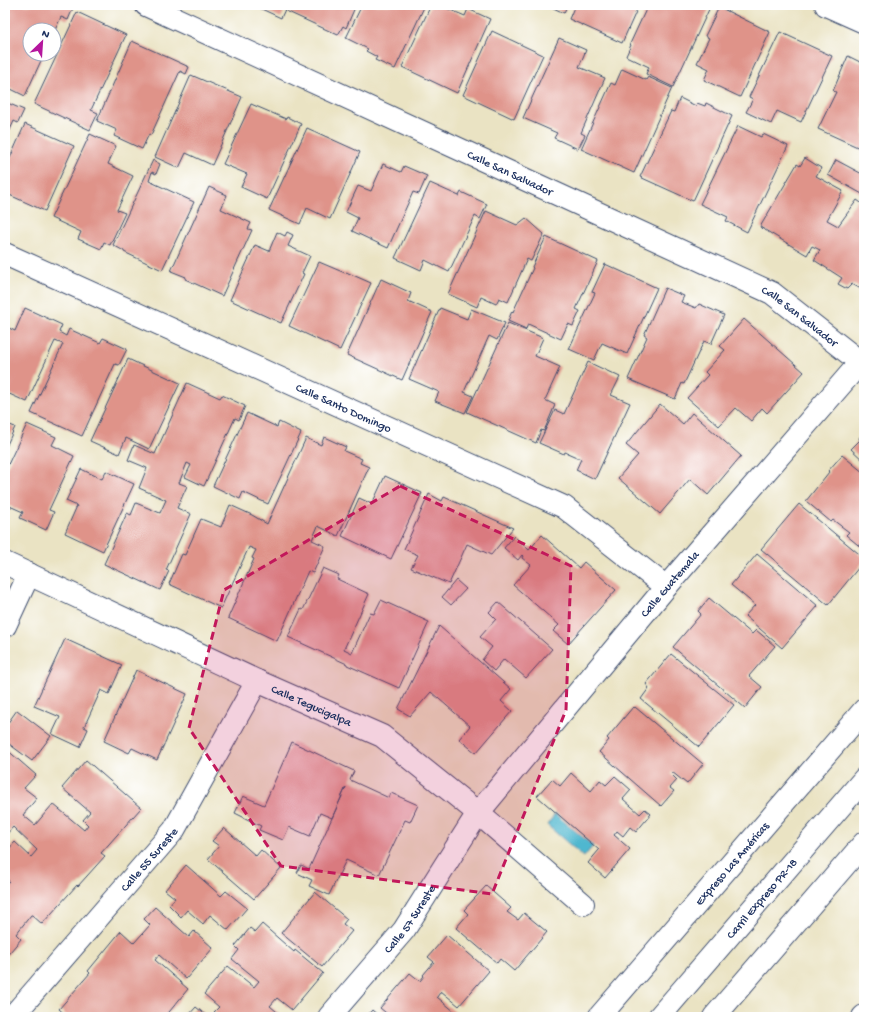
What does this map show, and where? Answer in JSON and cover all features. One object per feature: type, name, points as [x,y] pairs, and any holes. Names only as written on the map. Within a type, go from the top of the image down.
[{"type":"main road","name":"Calle San Salvador","points":[[146,5],[772,293],[862,360]]},
{"type":"main road","points":[[826,5],[864,22]]},
{"type":"main road","name":"Calle Santo Domingo","points":[[5,254],[564,507],[666,587]]},
{"type":"main road","name":"Calle Guatemala","points":[[478,813],[666,587],[862,360]]},
{"type":"main road","name":"Calle Tegucigalpa","points":[[5,563],[257,681],[382,736],[478,813],[583,904]]},
{"type":"main road","points":[[5,626],[28,574]]},
{"type":"main road","name":"Calle 55 Sureste","points":[[12,1017],[174,830],[257,681]]},
{"type":"main road","name":"Expreso Las Américas","points":[[599,1017],[864,710]]},
{"type":"main road","name":"Carril Expreso PR-18","points":[[659,1017],[864,779]]},
{"type":"main road","name":"Calle 57 Sureste","points":[[329,1017],[404,930],[478,813]]},
{"type":"main road","points":[[714,1017],[864,843]]},
{"type":"highlighted area","points":[[400,486],[571,566],[566,710],[492,894],[281,866],[189,728],[224,590]]},
{"type":"water","points":[[555,814],[593,846],[584,857],[547,825]]},
{"type":"building","points":[[6,5],[66,5],[73,8],[68,20],[61,17],[59,22],[22,22],[22,62],[40,62],[25,96],[5,86]]},
{"type":"building","points":[[253,5],[287,5],[281,18]]},
{"type":"building","points":[[289,5],[356,5],[346,28],[343,26],[338,35],[286,11]]},
{"type":"building","points":[[362,5],[425,5],[395,69],[375,60],[377,57],[366,51],[368,49],[346,38]]},
{"type":"building","points":[[431,5],[439,5],[465,16],[468,9],[490,19],[457,93],[402,67]]},
{"type":"building","points":[[547,5],[567,5],[564,13]]},
{"type":"building","points":[[575,5],[639,5],[622,43],[569,19]]},
{"type":"building","points":[[648,5],[711,5],[673,87],[646,74],[649,67],[626,56]]},
{"type":"building","points":[[719,7],[770,32],[740,97],[704,80],[709,69],[697,63],[709,38],[705,36]]},
{"type":"building","points":[[77,12],[126,35],[91,110],[98,113],[90,130],[34,104],[54,62],[62,62],[62,44]]},
{"type":"building","points":[[492,31],[543,55],[514,119],[463,95]]},
{"type":"building","points":[[780,32],[832,56],[801,122],[777,111],[771,124],[746,112],[753,99],[749,97]]},
{"type":"building","points":[[559,38],[586,50],[579,67],[605,78],[581,133],[585,135],[578,149],[554,138],[557,133],[523,118]]},
{"type":"building","points":[[132,41],[189,67],[186,74],[180,71],[151,135],[149,134],[142,149],[114,136],[117,130],[97,121]]},
{"type":"building","points":[[848,56],[864,64],[864,150],[818,129],[836,92],[833,91]]},
{"type":"building","points":[[622,69],[646,80],[648,77],[672,88],[634,173],[581,149],[611,83],[615,85]]},
{"type":"building","points":[[191,75],[242,97],[212,165],[186,153],[179,168],[155,157]]},
{"type":"building","points":[[680,98],[696,106],[697,103],[705,106],[706,103],[732,116],[693,201],[640,177],[671,111],[674,112]]},
{"type":"building","points":[[5,102],[24,110],[18,123],[14,121],[5,141]]},
{"type":"building","points":[[251,104],[286,119],[287,117],[301,124],[267,199],[241,187],[247,174],[223,164]]},
{"type":"building","points":[[25,124],[74,146],[45,211],[5,193],[5,161],[7,157],[10,158]]},
{"type":"building","points":[[738,126],[761,137],[763,134],[788,146],[747,232],[726,221],[728,217],[700,204]]},
{"type":"building","points":[[307,128],[360,152],[330,219],[307,208],[300,224],[269,210]]},
{"type":"building","points":[[90,134],[116,146],[108,164],[133,176],[117,210],[125,213],[110,245],[104,242],[101,249],[78,239],[81,232],[51,218]]},
{"type":"building","points":[[805,158],[821,168],[816,176],[843,191],[827,220],[838,226],[857,200],[864,205],[864,285],[861,289],[852,284],[847,289],[838,284],[842,278],[814,260],[820,250],[812,246],[807,255],[760,227],[797,164],[800,166]]},
{"type":"building","points":[[153,160],[160,164],[156,174],[152,172],[149,181],[194,202],[162,270],[124,252],[113,245]]},
{"type":"building","points":[[836,160],[864,175],[864,195],[828,175]]},
{"type":"building","points":[[383,164],[401,172],[404,166],[427,176],[419,194],[413,192],[388,248],[352,231],[358,218],[346,212],[358,186],[371,191]]},
{"type":"building","points":[[430,183],[459,196],[461,192],[487,204],[480,219],[475,216],[449,272],[425,260],[421,270],[395,258]]},
{"type":"building","points":[[209,187],[227,195],[221,209],[251,223],[248,229],[252,230],[222,296],[185,279],[186,277],[171,271]]},
{"type":"building","points":[[486,211],[517,225],[526,218],[544,234],[531,261],[527,259],[508,302],[499,298],[496,304],[481,297],[477,307],[448,294]]},
{"type":"building","points":[[277,232],[285,236],[287,232],[293,235],[288,246],[310,256],[302,273],[304,274],[281,323],[230,300],[255,245],[269,251]]},
{"type":"building","points":[[546,237],[598,261],[576,309],[580,311],[573,326],[568,324],[561,339],[528,324],[526,329],[508,321]]},
{"type":"building","points":[[319,262],[371,283],[340,350],[289,326]]},
{"type":"building","points":[[605,264],[657,288],[627,354],[602,343],[594,360],[569,349],[595,293],[592,292]]},
{"type":"building","points":[[381,279],[411,293],[408,301],[432,312],[402,380],[347,355]]},
{"type":"building","points":[[665,288],[684,296],[681,302],[696,308],[699,304],[724,315],[711,344],[704,341],[684,384],[682,383],[675,399],[628,379],[647,337],[644,335]]},
{"type":"building","points":[[25,308],[62,325],[59,332],[66,336],[69,329],[100,343],[103,338],[127,349],[119,365],[115,364],[82,436],[31,413],[63,344],[55,341],[27,402],[5,392],[5,326],[15,331]]},
{"type":"building","points":[[440,308],[467,319],[471,309],[505,323],[497,340],[489,336],[464,392],[473,396],[465,413],[435,401],[439,392],[409,379]]},
{"type":"building","points":[[744,319],[804,372],[767,413],[762,408],[751,421],[736,408],[719,426],[687,398],[708,375],[705,372],[725,350],[720,346]]},
{"type":"building","points":[[508,323],[543,338],[535,356],[560,367],[545,400],[555,405],[544,431],[541,430],[536,443],[467,412]]},
{"type":"building","points":[[128,359],[180,383],[149,449],[126,438],[119,454],[90,441]]},
{"type":"building","points":[[588,362],[620,377],[611,395],[630,403],[595,479],[576,470],[581,459],[565,452],[564,454],[539,443],[555,410],[564,414]]},
{"type":"building","points":[[187,383],[220,398],[222,395],[245,406],[239,420],[235,418],[204,486],[185,477],[191,465],[187,463],[179,483],[187,486],[177,508],[191,514],[166,570],[169,571],[160,590],[104,564],[127,513],[131,515],[136,503],[160,513],[166,500],[139,488],[147,468],[128,460],[134,445],[155,454]]},
{"type":"building","points":[[660,404],[683,424],[692,413],[741,456],[708,495],[690,479],[660,514],[618,478],[638,455],[626,445]]},
{"type":"building","points":[[247,413],[277,427],[279,422],[301,433],[268,504],[243,492],[240,499],[213,486]]},
{"type":"building","points":[[5,423],[15,427],[5,449]]},
{"type":"building","points":[[27,424],[56,437],[52,445],[74,456],[49,510],[54,512],[46,530],[20,518],[23,512],[5,504],[5,471]]},
{"type":"building","points":[[864,432],[864,461],[851,449],[860,440],[859,438]]},
{"type":"building","points":[[324,437],[346,447],[344,451],[362,459],[360,463],[369,467],[338,536],[318,526],[312,540],[325,546],[313,573],[308,571],[277,641],[228,618],[254,559],[252,558],[256,550],[249,547],[221,608],[169,584],[182,554],[185,555],[201,519],[221,527],[230,505],[267,524],[306,438],[321,445]]},
{"type":"building","points":[[842,455],[864,473],[863,549],[846,535],[849,532],[833,520],[831,522],[806,501]]},
{"type":"building","points":[[81,469],[102,479],[106,471],[134,484],[103,551],[65,533],[77,506],[66,501]]},
{"type":"building","points":[[385,476],[422,493],[391,559],[342,536],[359,498],[372,504]]},
{"type":"building","points":[[429,494],[442,501],[444,497],[513,528],[491,555],[467,544],[449,584],[411,568],[418,555],[404,549]]},
{"type":"building","points":[[799,504],[864,558],[864,561],[828,605],[761,549]]},
{"type":"building","points":[[542,535],[579,568],[584,562],[616,590],[568,644],[553,631],[559,625],[513,585],[531,565],[522,558],[522,555],[518,560],[504,548],[514,536],[529,550]]},
{"type":"building","points":[[757,554],[818,606],[782,648],[745,616],[755,605],[731,585]]},
{"type":"building","points":[[323,568],[339,575],[337,579],[369,594],[344,649],[352,653],[370,613],[374,614],[381,600],[429,622],[399,688],[288,637]]},
{"type":"building","points":[[456,580],[466,589],[451,605],[442,597]]},
{"type":"building","points":[[709,598],[752,634],[756,630],[775,646],[749,676],[762,687],[745,708],[673,647],[701,614],[698,611]]},
{"type":"building","points":[[498,602],[552,649],[526,678],[504,659],[494,671],[482,660],[492,647],[480,637],[496,619],[489,612]]},
{"type":"building","points":[[439,626],[511,689],[501,701],[512,711],[476,753],[459,739],[470,726],[431,692],[410,716],[398,709]]},
{"type":"building","points":[[65,639],[122,665],[109,694],[101,690],[84,727],[88,729],[80,747],[52,734],[60,717],[34,706]]},
{"type":"building","points":[[671,654],[734,705],[699,747],[641,699],[649,688],[646,684]]},
{"type":"building","points":[[136,670],[187,694],[157,760],[132,748],[129,753],[104,741]]},
{"type":"building","points":[[633,707],[635,707],[703,764],[687,784],[672,772],[671,774],[677,780],[670,788],[674,791],[661,806],[599,752],[609,740],[607,738]]},
{"type":"building","points":[[17,710],[51,736],[32,761],[5,741],[5,727]]},
{"type":"building","points":[[292,742],[354,771],[350,780],[389,798],[391,793],[418,805],[410,822],[405,820],[379,875],[346,860],[329,895],[309,886],[312,880],[297,873],[301,865],[309,869],[346,787],[332,818],[320,813],[310,836],[289,827],[283,840],[259,830],[261,826],[235,813],[243,796],[264,805]]},
{"type":"building","points":[[5,748],[36,775],[24,788],[37,798],[23,815],[35,825],[53,804],[84,830],[88,825],[83,820],[90,812],[62,788],[86,760],[141,808],[101,853],[105,856],[42,924],[31,915],[16,934],[21,939],[5,958],[5,885],[9,881],[5,877],[5,853],[15,842],[31,857],[37,850],[13,827],[5,836]]},
{"type":"building","points":[[571,773],[591,791],[600,780],[606,785],[615,776],[631,790],[623,799],[640,814],[645,809],[651,814],[636,832],[630,827],[623,836],[617,831],[614,835],[630,849],[605,878],[588,863],[599,850],[537,796],[552,779],[560,786]]},
{"type":"building","points":[[224,828],[256,856],[261,850],[281,868],[254,899],[208,859],[219,846],[212,841]]},
{"type":"building","points":[[186,865],[221,896],[226,891],[247,908],[228,930],[210,915],[203,924],[187,910],[181,917],[169,905],[175,898],[165,890]]},
{"type":"building","points":[[486,886],[511,908],[507,912],[518,920],[524,913],[547,932],[514,971],[500,959],[497,963],[456,928],[468,914],[464,910]]},
{"type":"building","points":[[315,892],[347,919],[343,924],[352,931],[322,967],[281,933]]},
{"type":"building","points":[[155,907],[189,937],[194,931],[213,948],[186,979],[159,955],[155,960],[188,989],[165,1017],[68,1017],[59,1009],[90,973],[88,971],[121,931],[134,943],[150,925],[144,919]]},
{"type":"building","points":[[262,924],[294,952],[295,950],[323,973],[292,1010],[277,998],[270,1006],[283,1017],[220,1017],[214,1012],[219,1007],[204,994],[228,966],[254,987],[259,981],[232,959],[239,950],[235,946],[250,928],[255,932]]},
{"type":"building","points":[[447,935],[489,971],[459,1006],[441,991],[437,997],[461,1017],[391,1017],[380,1008],[410,973],[420,981],[434,962],[428,957]]},
{"type":"building","points":[[196,1007],[208,1017],[187,1017]]},
{"type":"building","points":[[372,1010],[380,1017],[366,1017]]}]
